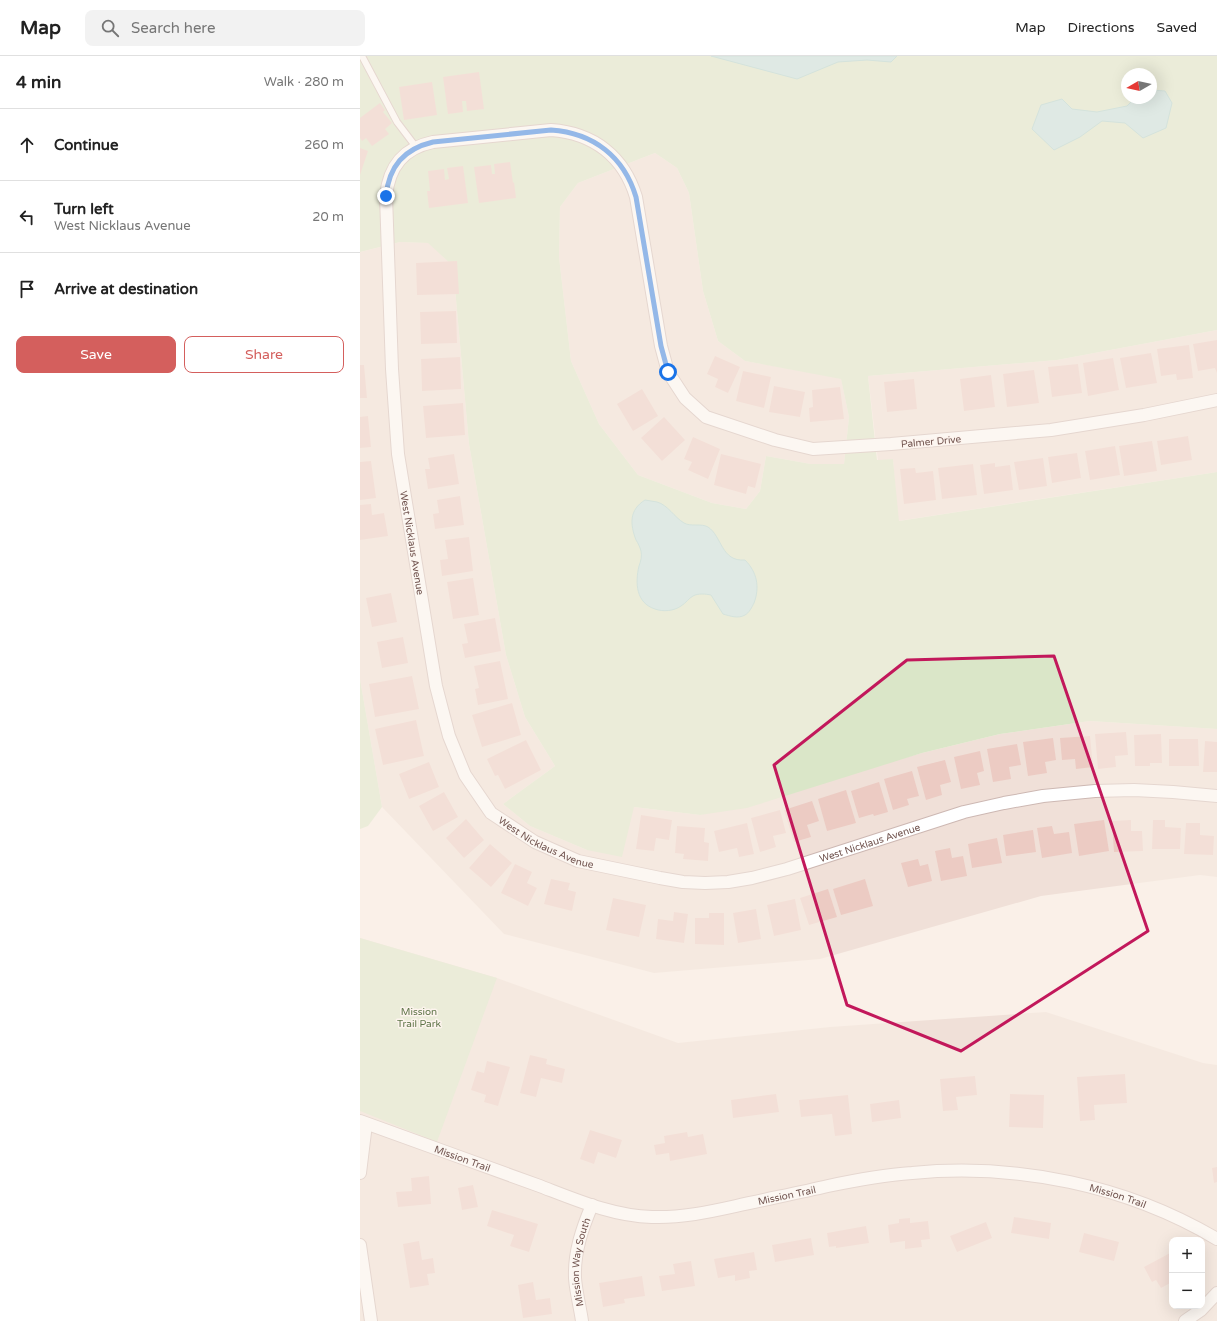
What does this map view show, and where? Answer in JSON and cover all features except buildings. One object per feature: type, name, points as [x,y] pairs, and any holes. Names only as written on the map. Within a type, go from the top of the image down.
[{"type":"street","name":"Palmer Drive","points":[[401,158],[416,148],[433,142],[551,130],[581,136],[608,151],[622,167],[633,187],[636,197],[661,346],[668,372],[685,398],[706,417],[775,440],[813,449],[891,444],[1051,430],[1144,415],[1217,400]]},
{"type":"street","name":"West Nicklaus Avenue","points":[[401,158],[392,172],[386,196],[392,369],[398,454],[436,686],[449,736],[465,775],[491,813],[535,842],[578,861],[660,878],[684,882],[705,883],[728,882],[752,878],[787,869],[964,812],[1004,802],[1043,796],[1095,791],[1134,790],[1217,796]]},
{"type":"street","points":[[360,1173],[363,1122]]},
{"type":"street","name":"Mission Trail","points":[[363,1122],[592,1205],[635,1216],[664,1218],[678,1217],[854,1181],[910,1173],[980,1171],[1029,1175],[1064,1180],[1092,1187],[1131,1199],[1167,1213],[1217,1239]]},
{"type":"street","name":"Mission Way South","points":[[582,1321],[575,1278],[576,1257],[583,1227],[592,1205]]},
{"type":"street","points":[[360,1245],[372,1321]]},
{"type":"street","points":[[1185,1321],[1201,1310],[1217,1294]]},
{"type":"lane","points":[[362,56],[397,122],[416,148]]},
{"type":"highlighted area","points":[[1054,656],[1148,931],[961,1051],[847,1005],[774,765],[907,660]]},
{"type":"shaded area","points":[[655,153],[677,168],[689,193],[703,291],[718,341],[745,361],[841,378],[849,417],[844,464],[811,464],[766,456],[760,491],[746,509],[712,503],[638,475],[599,424],[571,361],[559,257],[560,207],[578,183]]},
{"type":"shaded area","points":[[400,242],[429,243],[453,266],[469,444],[506,655],[525,717],[555,766],[503,804],[530,826],[587,850],[634,807],[700,815],[922,753],[1000,734],[1090,721],[1217,729],[1217,877],[1200,875],[1041,896],[820,959],[654,973],[504,934],[382,807],[360,679],[360,252]]},
{"type":"shaded area","points":[[1217,330],[1217,472],[898,521],[893,459],[878,461],[868,376],[1057,360]]},
{"type":"shaded area","points":[[360,938],[497,978],[678,1043],[830,1027],[1046,1012],[1203,1063],[1217,1065],[1217,1321],[360,1321]]},
{"type":"green space","points":[[360,56],[1217,56],[1217,330],[1057,360],[868,376],[877,460],[893,459],[899,521],[1217,472],[1217,729],[1090,721],[1000,734],[922,753],[747,808],[700,815],[634,807],[622,857],[587,850],[530,826],[503,804],[555,766],[525,717],[506,655],[469,444],[453,266],[428,243],[400,242],[360,252]],"holes":[[[655,153],[677,168],[689,193],[703,291],[718,341],[745,361],[841,379],[849,417],[844,464],[811,464],[766,456],[760,491],[746,509],[712,503],[638,475],[599,424],[571,361],[559,257],[560,207],[578,183]]]},
{"type":"green space","points":[[360,679],[382,807],[368,826],[360,829]]},
{"type":"green space","name":"Mission Trail Park","points":[[360,938],[497,978],[437,1142],[360,1111]]},
{"type":"water","points":[[711,56],[897,56],[891,62],[867,60],[838,62],[797,79]]},
{"type":"water","points":[[1157,90],[1165,91],[1172,103],[1166,128],[1143,138],[1125,123],[1102,121],[1080,137],[1054,150],[1032,129],[1041,105],[1062,99],[1072,109],[1097,112],[1127,106],[1129,104],[1157,104]]},
{"type":"water","points":[[645,500],[656,502],[668,508],[684,523],[708,527],[713,531],[726,553],[737,560],[745,560],[755,575],[757,586],[754,603],[746,614],[737,617],[723,614],[711,595],[707,594],[695,595],[678,608],[668,610],[655,609],[644,602],[638,592],[637,585],[641,553],[634,534],[632,518],[636,508]]},
{"type":"route","points":[[386,196],[392,172],[401,158],[408,152],[424,144],[551,130],[581,136],[599,145],[616,159],[633,187],[636,197],[661,346],[668,372]]}]
